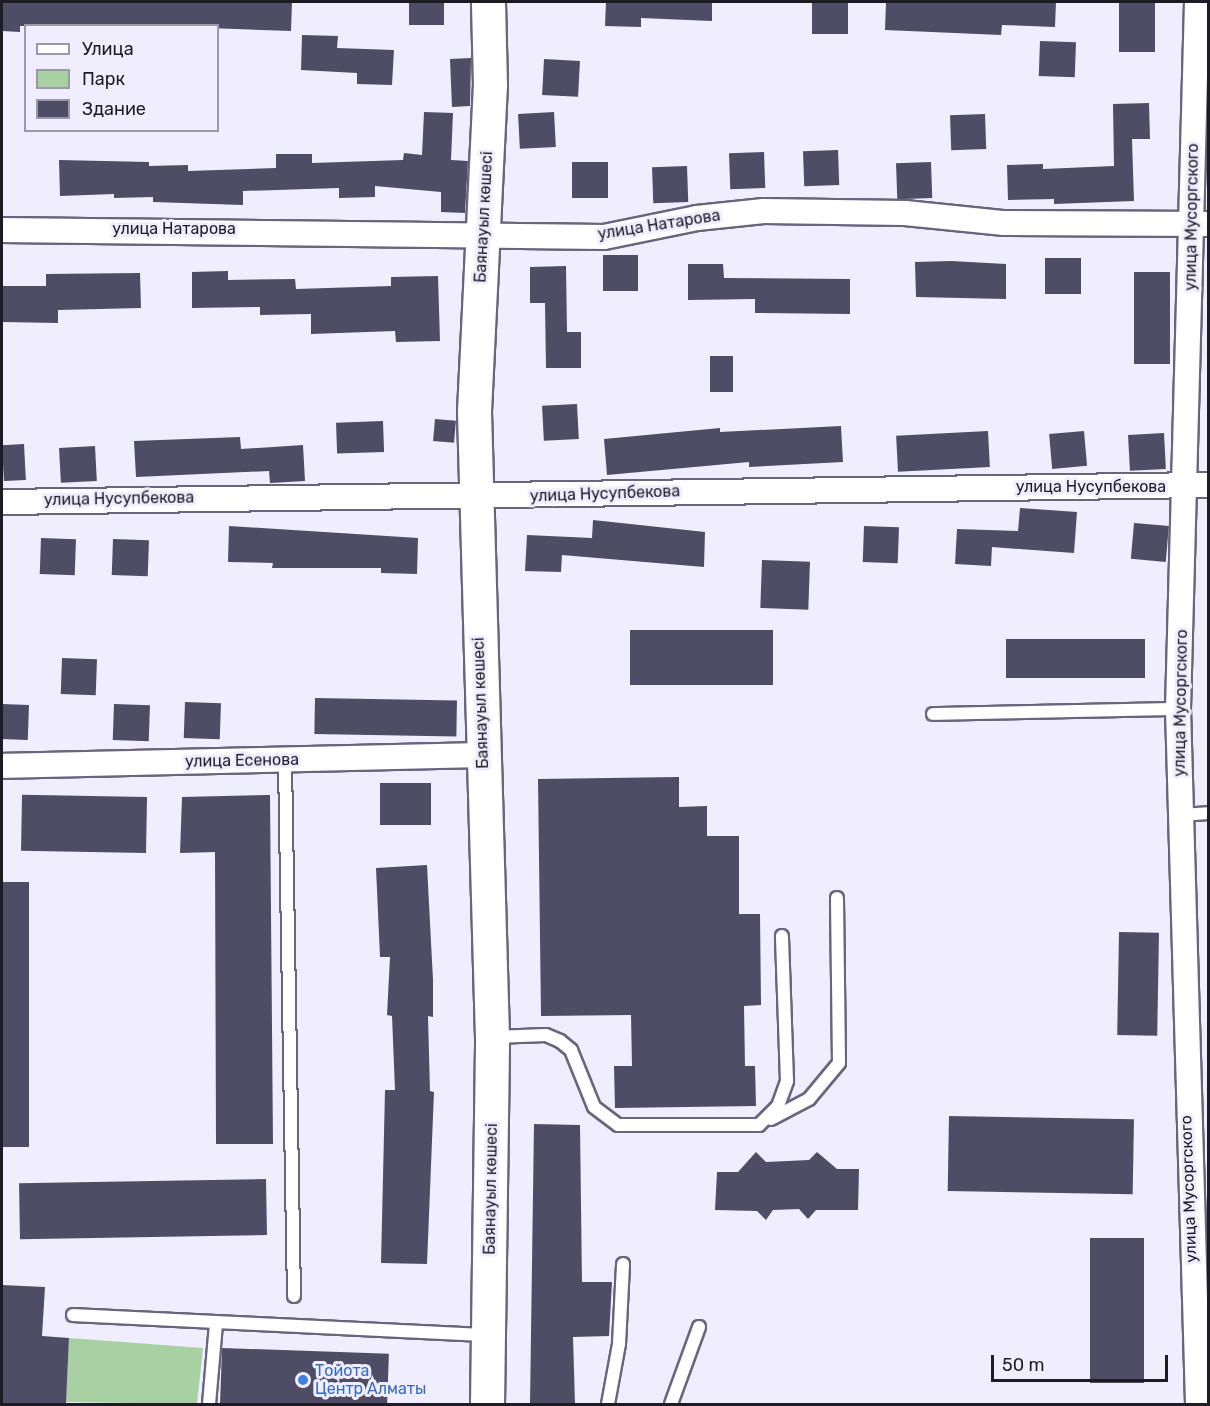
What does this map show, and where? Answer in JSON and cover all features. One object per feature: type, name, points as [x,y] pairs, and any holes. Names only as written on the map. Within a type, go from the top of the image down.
[{"type":"main road","name":"Баянауыл көшесі","points":[[487,1404],[492,1037],[474,498],[490,85],[488,2]]},
{"type":"street","name":"улица Мусоргского","points":[[1197,2],[1200,224],[1198,486],[1178,709],[1198,1162],[1198,1404]]},
{"type":"street","name":"улица Натарова","points":[[2,230],[484,232],[604,237],[697,218],[764,211],[905,213],[1004,223],[1200,224]]},
{"type":"street","name":"улица Нусупбекова","points":[[2,502],[474,498],[807,488],[1198,486]]},
{"type":"street","name":"улица Есенова","points":[[2,766],[483,755]]},
{"type":"lane","points":[[933,714],[1178,709]]},
{"type":"lane","points":[[285,761],[294,1296]]},
{"type":"lane","points":[[1181,815],[1209,813]]},
{"type":"lane","points":[[492,1037],[546,1035],[560,1041],[571,1050],[594,1107],[618,1125],[759,1125],[809,1099],[839,1063],[837,898]]},
{"type":"lane","points":[[759,1125],[778,1106],[787,1082],[782,936]]},
{"type":"lane","points":[[608,1404],[619,1344],[623,1264]]},
{"type":"lane","points":[[73,1315],[216,1324],[489,1335]]},
{"type":"lane","points":[[209,1404],[216,1324]]},
{"type":"lane","points":[[671,1404],[699,1327]]},
{"type":"green space","points":[[69,1338],[203,1348],[197,1404],[66,1402]]},
{"type":"building","points":[[2,2],[292,2],[291,31],[219,28],[219,24],[24,24],[20,26],[20,32],[2,31]]},
{"type":"building","points":[[409,2],[444,2],[444,25],[409,25]]},
{"type":"building","points":[[606,2],[712,2],[712,21],[641,18],[641,27],[605,26]]},
{"type":"building","points":[[812,2],[848,2],[848,34],[812,34]]},
{"type":"building","points":[[886,2],[1056,2],[1055,27],[1002,25],[1001,35],[885,30]]},
{"type":"building","points":[[1119,2],[1155,2],[1155,52],[1119,52]]},
{"type":"building","points":[[302,35],[338,36],[337,48],[394,50],[392,85],[357,84],[357,73],[301,70]]},
{"type":"building","points":[[1040,41],[1076,42],[1075,77],[1039,76]]},
{"type":"building","points":[[471,58],[470,106],[452,107],[450,59]]},
{"type":"building","points":[[544,59],[580,61],[578,97],[542,95]]},
{"type":"building","points":[[1149,103],[1150,139],[1132,139],[1134,201],[1054,204],[1054,199],[1008,200],[1007,165],[1043,164],[1043,169],[1114,166],[1113,104]]},
{"type":"building","points":[[424,112],[453,113],[451,160],[468,161],[465,213],[441,212],[441,192],[375,186],[375,197],[339,198],[339,188],[243,191],[243,205],[153,202],[153,197],[114,198],[114,194],[60,196],[59,160],[149,162],[149,166],[188,165],[188,171],[276,168],[276,154],[312,154],[312,163],[403,160],[404,153],[422,155]]},
{"type":"building","points":[[554,112],[556,147],[520,149],[518,114]]},
{"type":"building","points":[[985,114],[986,149],[951,150],[950,115]]},
{"type":"building","points":[[838,150],[839,185],[804,186],[803,151]]},
{"type":"building","points":[[764,152],[765,188],[730,189],[729,153]]},
{"type":"building","points":[[572,162],[608,162],[608,198],[572,198]]},
{"type":"building","points":[[931,162],[932,198],[897,199],[896,163]]},
{"type":"building","points":[[687,166],[688,202],[653,203],[652,167]]},
{"type":"building","points":[[603,255],[638,255],[638,291],[603,291]]},
{"type":"building","points":[[1045,258],[1081,258],[1081,294],[1045,294]]},
{"type":"building","points":[[915,262],[1006,264],[1006,299],[916,297]]},
{"type":"building","points":[[688,264],[723,264],[724,278],[850,279],[850,314],[755,313],[755,299],[688,300]]},
{"type":"building","points":[[566,266],[567,332],[581,332],[581,368],[546,368],[545,303],[530,303],[530,267]]},
{"type":"building","points":[[228,271],[228,280],[295,279],[296,289],[391,286],[391,277],[438,276],[440,341],[396,342],[395,331],[311,334],[311,314],[260,315],[260,307],[192,308],[192,272]]},
{"type":"building","points":[[1134,272],[1170,272],[1170,364],[1134,364]]},
{"type":"building","points":[[140,273],[141,308],[58,310],[58,323],[2,322],[2,286],[46,286],[46,274]]},
{"type":"building","points":[[710,356],[733,356],[733,392],[710,392]]},
{"type":"building","points":[[577,404],[579,439],[544,441],[542,406]]},
{"type":"building","points":[[435,419],[456,421],[454,443],[433,441]]},
{"type":"building","points":[[383,421],[384,452],[337,454],[336,423]]},
{"type":"building","points":[[841,426],[843,462],[749,467],[749,462],[607,475],[604,439],[720,428],[720,432]]},
{"type":"building","points":[[988,431],[990,467],[898,472],[896,436]]},
{"type":"building","points":[[1084,431],[1087,466],[1052,469],[1049,434]]},
{"type":"building","points":[[1164,433],[1166,469],[1130,471],[1128,435]]},
{"type":"building","points":[[240,437],[241,449],[303,445],[305,481],[270,483],[269,471],[136,477],[134,441]]},
{"type":"building","points":[[24,444],[26,480],[4,481],[2,445]]},
{"type":"building","points":[[95,446],[97,481],[61,483],[59,448]]},
{"type":"building","points":[[1020,508],[1077,512],[1074,553],[992,547],[991,566],[955,564],[957,529],[1018,531]]},
{"type":"building","points":[[593,520],[705,532],[704,567],[562,555],[561,572],[525,571],[527,535],[592,538]]},
{"type":"building","points":[[1134,523],[1169,526],[1166,562],[1131,559]]},
{"type":"building","points":[[229,526],[418,538],[417,574],[381,573],[381,568],[272,568],[273,563],[228,562]]},
{"type":"building","points":[[864,526],[899,527],[898,563],[863,562]]},
{"type":"building","points":[[41,538],[76,539],[75,575],[40,574]]},
{"type":"building","points":[[113,539],[149,540],[148,576],[112,575]]},
{"type":"building","points":[[762,560],[810,562],[808,610],[760,608]]},
{"type":"building","points":[[630,630],[773,630],[773,685],[630,685]]},
{"type":"building","points":[[1006,639],[1145,639],[1145,678],[1006,678]]},
{"type":"building","points":[[62,658],[97,659],[96,695],[61,694]]},
{"type":"building","points":[[315,698],[457,700],[456,736],[314,734]]},
{"type":"building","points":[[185,702],[221,703],[220,739],[184,738]]},
{"type":"building","points":[[2,704],[29,705],[28,740],[2,739]]},
{"type":"building","points":[[114,704],[150,705],[149,741],[113,740]]},
{"type":"building","points":[[679,777],[679,807],[707,806],[707,836],[739,836],[739,914],[760,914],[761,1005],[744,1006],[745,1066],[755,1066],[756,1106],[615,1108],[614,1066],[632,1066],[631,1015],[541,1016],[538,779]]},
{"type":"building","points":[[380,783],[431,783],[431,825],[380,825]]},
{"type":"building","points":[[22,795],[147,797],[146,853],[21,851]]},
{"type":"building","points":[[270,795],[273,1144],[216,1144],[215,852],[180,853],[182,797]]},
{"type":"building","points":[[427,865],[433,980],[433,1017],[428,1016],[430,1091],[434,1092],[427,1264],[381,1263],[385,1090],[395,1090],[392,1016],[387,1015],[390,957],[380,957],[376,868]]},
{"type":"building","points":[[2,882],[29,882],[29,1147],[2,1147]]},
{"type":"building","points":[[1119,932],[1159,933],[1157,1036],[1117,1035]]},
{"type":"building","points":[[949,1116],[1134,1119],[1133,1194],[948,1191]]},
{"type":"building","points":[[534,1124],[580,1125],[582,1282],[612,1282],[609,1336],[573,1337],[575,1404],[530,1404]]},
{"type":"building","points":[[756,1152],[766,1162],[809,1160],[817,1152],[837,1169],[859,1169],[858,1210],[816,1210],[808,1219],[799,1209],[773,1210],[766,1220],[757,1211],[715,1210],[717,1172],[738,1172]]},
{"type":"building","points":[[266,1179],[267,1235],[20,1239],[19,1183]]},
{"type":"building","points":[[1090,1238],[1144,1238],[1144,1383],[1090,1383]]},
{"type":"building","points":[[2,1285],[45,1287],[42,1336],[69,1338],[66,1404],[2,1404]]},
{"type":"building","name":"Тойота Центр Алматы","points":[[222,1348],[389,1354],[387,1404],[220,1404]]},
{"type":"place","name":"Тойота Центр Алматы","points":[[303,1380]]}]
